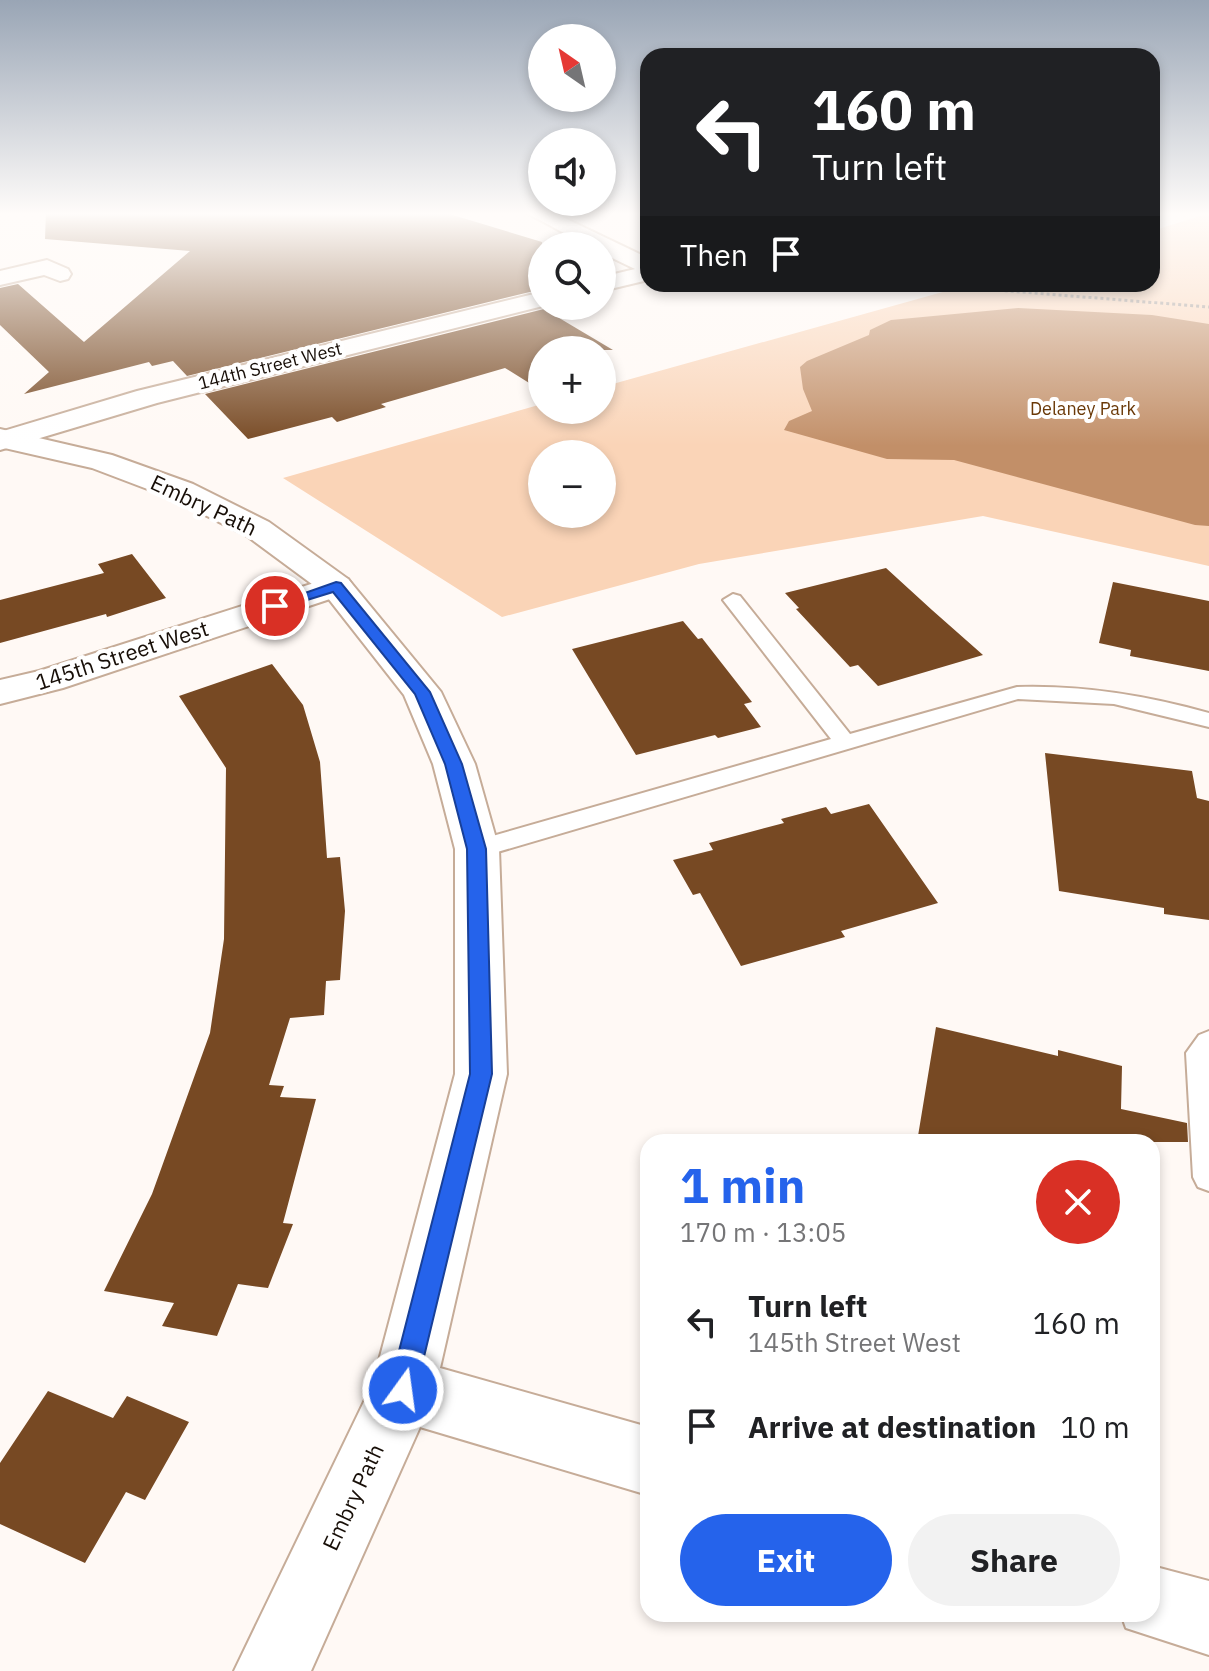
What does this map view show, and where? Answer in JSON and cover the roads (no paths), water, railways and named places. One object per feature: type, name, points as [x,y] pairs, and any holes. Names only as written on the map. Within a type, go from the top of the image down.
[{"type":"street","name":"144th Street West","points":[[2,439],[147,397],[528,302]]},
{"type":"street","name":"Embry Path","points":[[2,439],[101,461],[182,491],[258,529],[336,586],[422,692],[454,764],[477,849],[481,1074],[403,1390],[272,1671]]},
{"type":"street","name":"145th Street West","points":[[0,692],[50,680],[336,586]]},
{"type":"street","points":[[403,1390],[640,1459]]},
{"type":"street","points":[[1160,1604],[1209,1618]]},
{"type":"lane","points":[[733,600],[846,743]]},
{"type":"lane","points":[[477,849],[1017,693],[1068,691],[1136,700],[1209,720]]},
{"type":"lane","points":[[1209,1043],[1200,1053],[1209,1177]]},
{"type":"park label","name":"Delaney Park","points":[[1083,409]]}]
